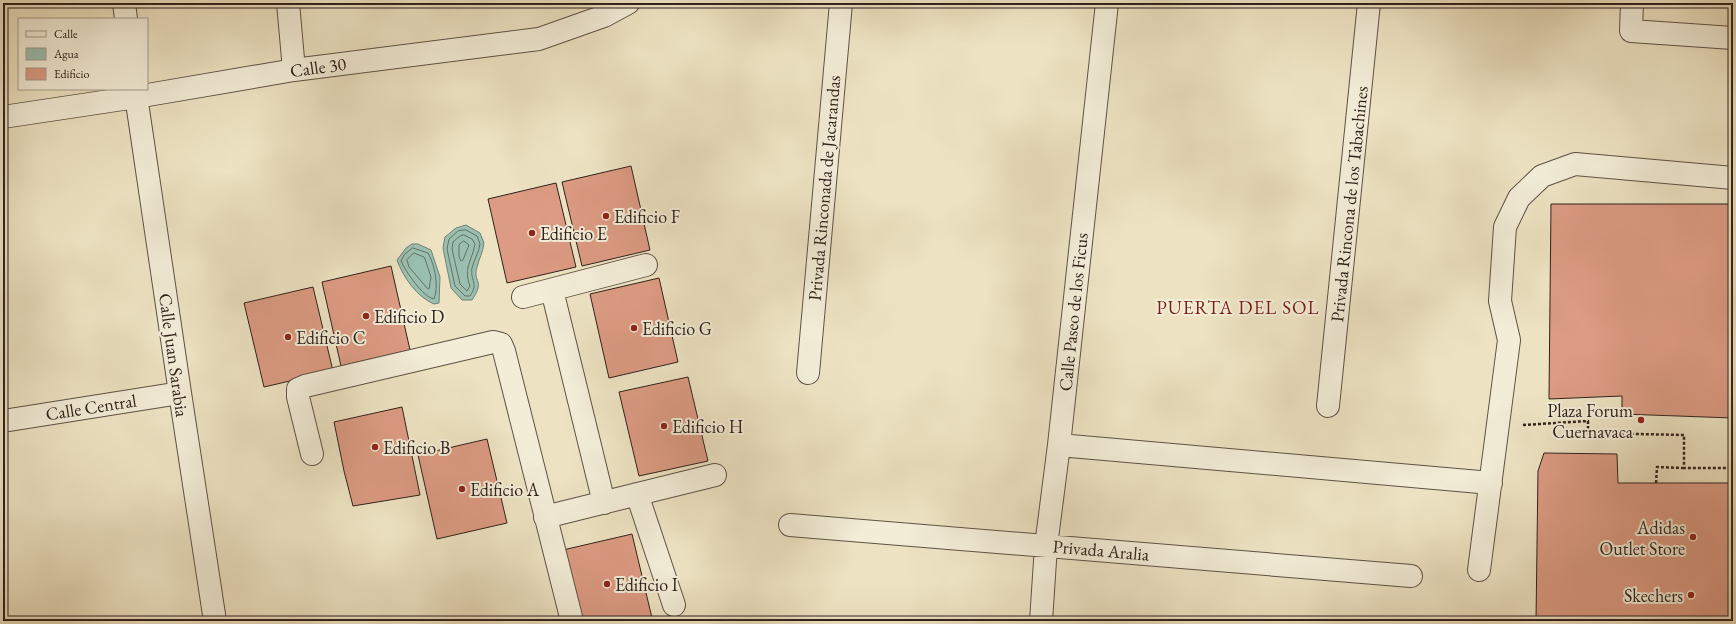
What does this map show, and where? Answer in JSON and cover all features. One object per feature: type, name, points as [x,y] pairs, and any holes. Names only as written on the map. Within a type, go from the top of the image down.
[{"type":"street","points":[[124,3],[126,18]]},
{"type":"street","points":[[288,3],[294,70]]},
{"type":"street","name":"Calle 30","points":[[3,117],[136,93],[294,70],[539,39],[602,10],[628,3]]},
{"type":"street","name":"Privada Rinconada de Jacarandas","points":[[808,373],[841,3]]},
{"type":"street","name":"Calle Paseo de los Ficus","points":[[1041,621],[1046,546],[1059,445],[1107,3]]},
{"type":"street","name":"Privada Rincona de los Tabachines","points":[[1328,406],[1369,3]]},
{"type":"street","points":[[1632,3],[1631,31],[1733,38]]},
{"type":"street","name":"Calle Juan Sarabia","points":[[136,93],[215,621]]},
{"type":"street","points":[[1480,570],[1509,340],[1500,301],[1505,227],[1519,198],[1542,176],[1575,164],[1733,178]]},
{"type":"street","points":[[523,297],[646,265]]},
{"type":"street","points":[[552,290],[604,503]]},
{"type":"street","points":[[312,454],[298,396],[298,390],[305,386],[493,342],[501,344],[572,621]]},
{"type":"street","name":"Calle Central","points":[[3,421],[180,393]]},
{"type":"street","points":[[1059,445],[1491,483]]},
{"type":"street","points":[[546,517],[715,475]]},
{"type":"street","points":[[637,494],[674,605]]},
{"type":"street","name":"Privada Aralia","points":[[790,525],[1411,576]]},
{"type":"path","points":[[1498,427],[1588,421],[1588,432],[1684,435],[1684,468]]},
{"type":"path","points":[[1656,483],[1657,467],[1733,468]]},
{"type":"water","points":[[466,225],[480,233],[484,243],[476,272],[478,288],[472,300],[462,300],[451,288],[443,248],[445,237],[456,228]]},
{"type":"water","points":[[412,244],[418,244],[431,250],[440,277],[439,303],[434,304],[428,301],[411,286],[397,260],[406,248]]},
{"type":"building","name":"Edificio F","points":[[631,166],[650,250],[582,266],[562,182]]},
{"type":"building","name":"Edificio E","points":[[556,183],[576,267],[507,283],[488,199]]},
{"type":"building","points":[[1551,204],[1733,204],[1733,418],[1622,414],[1622,396],[1549,399]]},
{"type":"building","name":"Edificio D","points":[[391,266],[410,350],[341,366],[322,282]]},
{"type":"building","name":"Edificio G","points":[[659,278],[678,362],[609,378],[590,294]]},
{"type":"building","name":"Edificio C","points":[[313,287],[333,371],[264,387],[244,303]]},
{"type":"building","name":"Edificio H","points":[[688,377],[708,461],[639,476],[619,392]]},
{"type":"building","name":"Edificio B","points":[[402,407],[420,495],[353,506],[334,422]]},
{"type":"building","name":"Edificio A","points":[[487,439],[507,523],[437,539],[418,455]]},
{"type":"building","points":[[1544,453],[1617,454],[1618,483],[1733,483],[1733,621],[1536,621],[1538,471]]},
{"type":"building","name":"Edificio I","points":[[632,534],[652,618],[637,621],[579,621],[563,550]]},
{"type":"place","name":"Edificio F","points":[[606,216]]},
{"type":"place","name":"Edificio E","points":[[532,233]]},
{"type":"place","name":"Edificio D","points":[[366,316]]},
{"type":"place","name":"Edificio G","points":[[634,328]]},
{"type":"place","name":"Edificio C","points":[[288,337]]},
{"type":"place","name":"Plaza Forum Cuernavaca","points":[[1641,420]]},
{"type":"place","name":"Edificio H","points":[[664,426]]},
{"type":"place","name":"Edificio B","points":[[375,447]]},
{"type":"place","name":"Edificio A","points":[[462,489]]},
{"type":"place","name":"Adidas Outlet Store","points":[[1693,537]]},
{"type":"place","name":"Edificio I","points":[[607,584]]},
{"type":"place","name":"Skechers","points":[[1691,595]]},
{"type":"district","name":"PUERTA DEL SOL","points":[[1238,307]]}]
